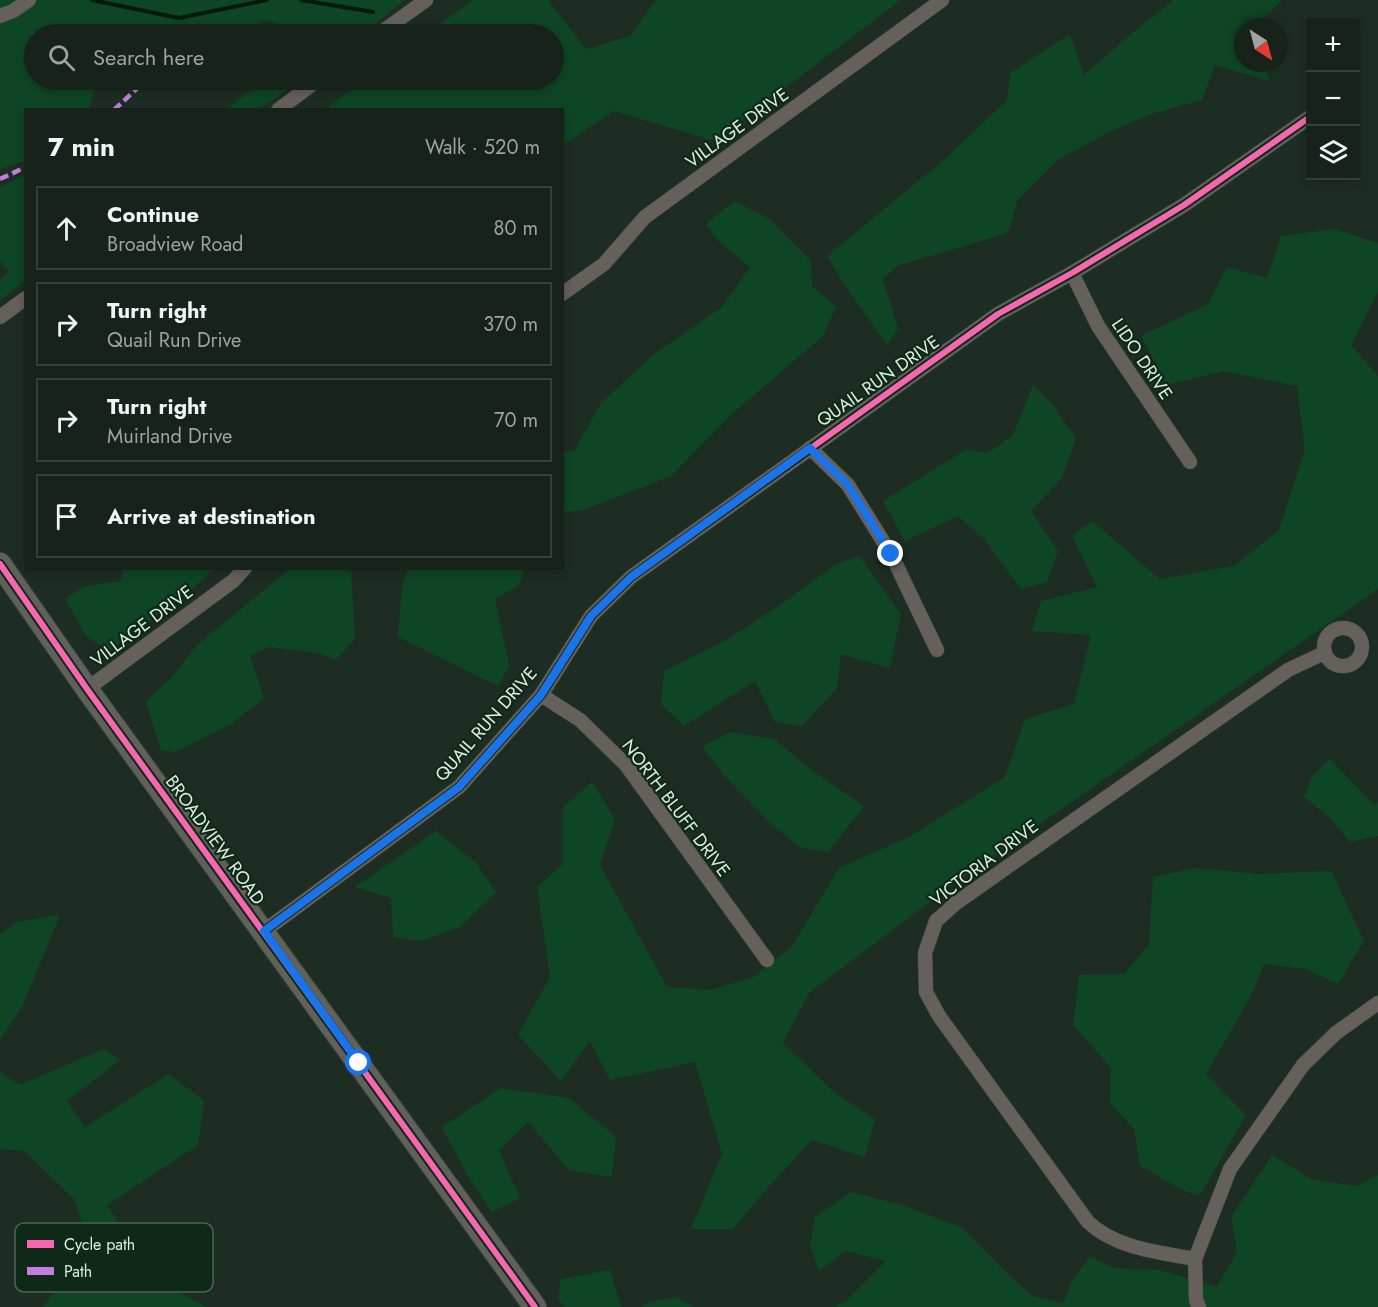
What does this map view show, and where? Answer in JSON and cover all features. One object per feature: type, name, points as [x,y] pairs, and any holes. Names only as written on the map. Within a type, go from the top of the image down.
[{"type":"main road","name":"BROADVIEW ROAD","points":[[0,564],[87,689],[535,1307]]},
{"type":"street","points":[[0,16],[13,11],[29,0]]},
{"type":"street","points":[[393,24],[426,0]]},
{"type":"street","name":"VILLAGE DRIVE","points":[[564,293],[604,264],[645,218],[942,0]]},
{"type":"street","points":[[281,108],[305,90]]},
{"type":"street","name":"QUAIL RUN DRIVE","points":[[264,931],[459,787],[541,695],[591,616],[631,577],[998,314],[1072,273],[1184,205],[1306,120]]},
{"type":"street","name":"LIDO DRIVE","points":[[1072,273],[1098,326],[1190,462]]},
{"type":"street","points":[[0,317],[24,299]]},
{"type":"street","points":[[810,448],[848,485],[891,554],[937,650]]},
{"type":"street","name":"VILLAGE DRIVE","points":[[87,689],[233,581],[243,570]]},
{"type":"street","name":"VICTORIA DRIVE","points":[[1195,1259],[1140,1249],[1106,1236],[1089,1222],[939,1016],[926,992],[925,953],[936,921],[956,903],[1288,670],[1324,653]]},
{"type":"street","name":"NORTH BLUFF DRIVE","points":[[541,695],[580,720],[626,765],[767,960]]},
{"type":"street","points":[[1199,1307],[1196,1300],[1195,1259],[1230,1169],[1303,1065],[1336,1033],[1378,1003]]},
{"type":"green space","points":[[0,0],[405,0],[375,24],[278,24],[264,20],[260,24],[24,24],[24,90],[94,90],[89,108],[24,108],[24,161],[0,169]]},
{"type":"green space","points":[[473,0],[548,0],[586,49],[630,36],[656,0],[901,0],[715,141],[614,111],[564,144],[564,108],[326,108],[351,90],[564,90],[564,24],[440,24]]},
{"type":"green space","points":[[1174,0],[1282,0],[1265,18],[1234,18],[1234,71],[1215,65],[1202,100],[1151,114],[1111,131],[1058,160],[1017,201],[1008,233],[897,266],[883,279],[898,329],[887,345],[827,256],[945,159],[1007,100],[1010,73],[1070,34],[1084,75]]},
{"type":"green space","points":[[1239,72],[1267,72],[1270,81]]},
{"type":"green space","points":[[252,90],[287,90],[260,108],[227,108]]},
{"type":"green space","points":[[24,175],[24,282],[0,300],[0,280],[9,272],[0,261],[0,187]]},
{"type":"green space","points":[[734,201],[770,219],[811,261],[812,286],[836,307],[823,336],[732,414],[671,476],[583,510],[564,512],[564,452],[575,450],[601,403],[653,355],[722,307],[750,267],[718,241],[706,224]]},
{"type":"green space","points":[[1334,229],[1378,243],[1378,292],[1351,345],[1378,376],[1378,589],[955,883],[809,993],[783,1043],[835,1093],[875,1119],[865,1157],[812,1140],[733,1229],[691,1229],[722,1154],[695,1062],[610,1080],[590,1041],[561,1081],[518,1035],[550,977],[537,887],[563,864],[563,807],[592,782],[615,819],[600,865],[667,987],[710,990],[754,977],[792,946],[839,868],[909,837],[1005,777],[1025,719],[1074,704],[1091,635],[1032,631],[1041,601],[1097,587],[1072,536],[1092,521],[1160,579],[1234,566],[1279,530],[1305,449],[1297,386],[1224,371],[1167,385],[1141,336],[1208,304],[1227,267],[1267,278],[1281,236]]},
{"type":"green space","points":[[1033,385],[1051,403],[1076,438],[1062,478],[1031,511],[1058,551],[1047,582],[1021,589],[985,540],[958,516],[905,541],[883,501],[967,449],[988,453],[1013,435]]},
{"type":"green space","points":[[859,556],[901,614],[890,668],[841,654],[837,688],[802,726],[775,722],[755,681],[684,726],[661,704],[664,671],[728,639],[835,565]]},
{"type":"green space","points":[[123,570],[213,570],[192,589],[109,651],[86,636],[65,599],[83,587],[121,581]]},
{"type":"green space","points":[[289,570],[346,570],[351,572],[355,639],[336,660],[318,653],[269,647],[250,656],[264,698],[231,724],[175,752],[161,750],[146,702],[172,677],[198,644]]},
{"type":"green space","points":[[407,570],[524,570],[519,585],[495,599],[509,665],[498,686],[398,637],[402,586]]},
{"type":"green space","points":[[730,732],[774,739],[814,772],[864,806],[828,852],[800,847],[772,825],[723,774],[702,746]]},
{"type":"green space","points":[[1330,759],[1374,805],[1378,802],[1378,836],[1350,842],[1329,817],[1304,797],[1312,776]]},
{"type":"green space","points":[[436,831],[476,863],[496,892],[460,927],[421,941],[393,937],[391,898],[355,887]]},
{"type":"green space","points":[[1195,868],[1260,874],[1331,871],[1364,941],[1338,984],[1305,969],[1264,964],[1252,994],[1206,1074],[1246,1115],[1200,1195],[1184,1191],[1140,1166],[1134,1129],[1110,1103],[1111,1068],[1073,1025],[1079,975],[1124,974],[1149,944],[1153,877]]},
{"type":"green space","points":[[60,915],[23,1005],[0,1040],[0,934],[17,922]]},
{"type":"green space","points":[[103,1049],[120,1060],[67,1101],[85,1127],[169,1074],[204,1101],[198,1145],[107,1205],[119,1223],[82,1223],[75,1200],[24,1151],[0,1149],[0,1072],[20,1085]]},
{"type":"green space","points":[[501,1088],[569,1098],[616,1137],[612,1177],[569,1170],[528,1122],[499,1151],[520,1198],[492,1212],[465,1171],[442,1127]]},
{"type":"green space","points":[[1272,1155],[1313,1180],[1356,1186],[1378,1175],[1378,1307],[834,1307],[847,1300],[886,1261],[846,1251],[819,1271],[810,1245],[815,1217],[851,1192],[902,1205],[963,1228],[1032,1296],[1063,1303],[1072,1281],[1090,1256],[1113,1268],[1159,1270],[1217,1287],[1237,1252],[1231,1217]]},
{"type":"green space","points":[[610,1270],[621,1307],[565,1307],[558,1299],[561,1279]]},
{"type":"green space","points":[[54,1292],[178,1292],[207,1307],[43,1307]]},
{"type":"green space","points":[[676,1297],[694,1307],[642,1307],[646,1303]]},
{"type":"waterway","points":[[92,0],[179,18],[267,0]]},
{"type":"waterway","points":[[301,0],[373,12]]},
{"type":"marked path","points":[[116,108],[135,90]]},
{"type":"marked path","points":[[0,179],[24,168]]},
{"type":"cycle path","points":[[264,931],[459,787],[541,695],[591,616],[631,577],[998,314],[1072,273],[1184,205],[1306,120]]},
{"type":"cycle path","points":[[0,564],[87,689],[535,1307]]},
{"type":"route","points":[[359,1063],[264,931],[459,787],[541,695],[591,616],[631,577],[810,448],[848,485],[891,554]]}]
